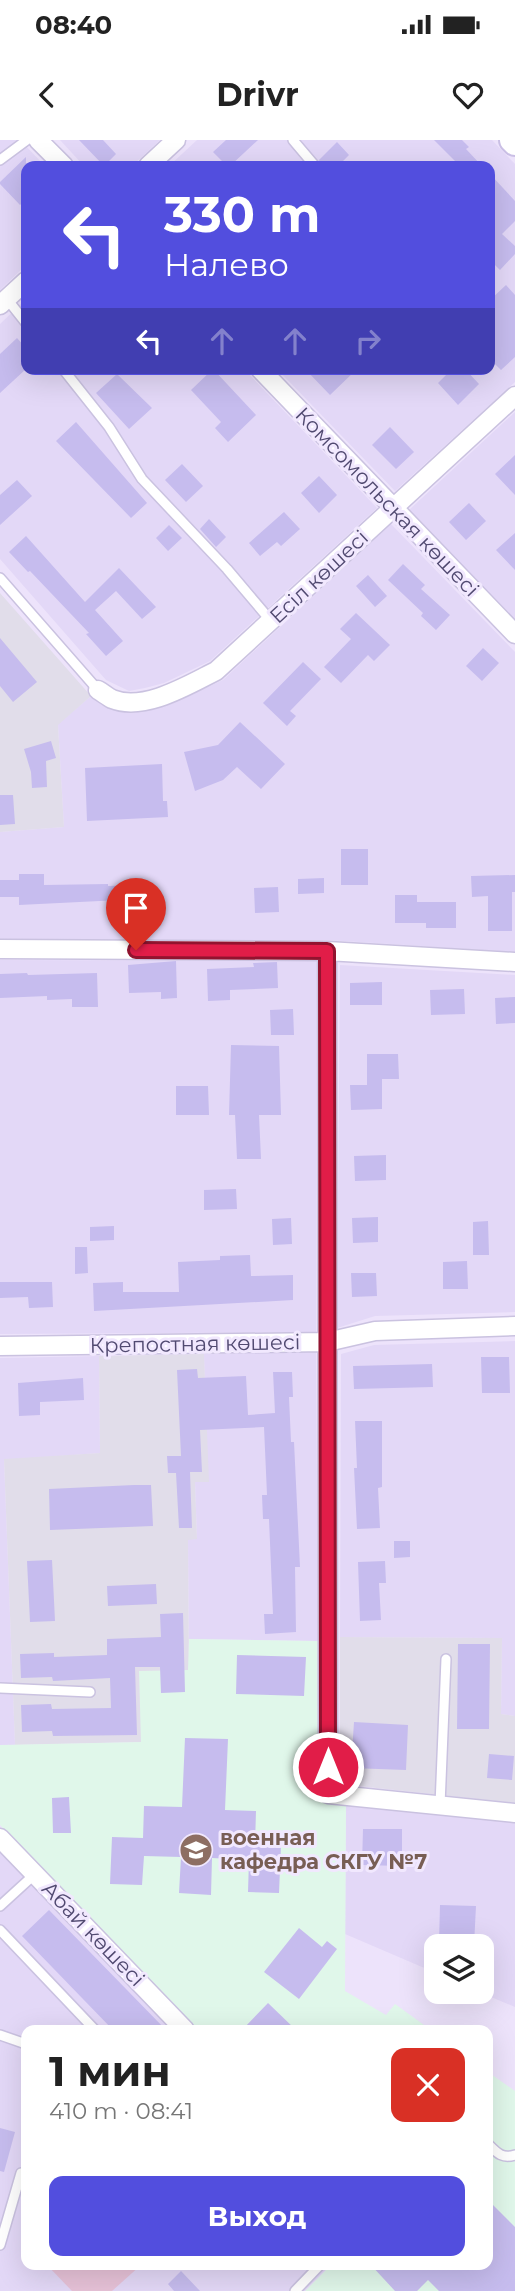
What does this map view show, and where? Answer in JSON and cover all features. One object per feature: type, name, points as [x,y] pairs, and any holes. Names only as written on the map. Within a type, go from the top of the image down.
[{"type":"street","points":[[38,140],[59,161]]},
{"type":"street","points":[[153,161],[176,140]]},
{"type":"street","points":[[3,302],[21,286]]},
{"type":"street","name":"Комсомольская көшесі","points":[[266,375],[515,634]]},
{"type":"street","name":"Есіл көшесі","points":[[98,690],[113,699],[131,702],[167,695],[216,671],[515,396]]},
{"type":"street","points":[[0,949],[327,951],[515,962]]},
{"type":"street","points":[[327,951],[328,1794],[515,1813]]},
{"type":"street","name":"Крепостная көшесі","points":[[0,1346],[327,1342],[375,1331],[515,1326]]},
{"type":"street","name":"Абай көшесі","points":[[0,1838],[180,2025]]},
{"type":"lane","points":[[0,160],[27,140]]},
{"type":"lane","points":[[293,140],[311,161]]},
{"type":"lane","points":[[3,302],[21,318]]},
{"type":"lane","points":[[68,375],[110,427],[142,479],[227,569],[271,621]]},
{"type":"lane","points":[[0,578],[98,690]]},
{"type":"lane","points":[[440,1805],[446,1659]]},
{"type":"lane","points":[[0,1688],[90,1692]]},
{"type":"lane","points":[[0,1906],[35,1874]]},
{"type":"lane","points":[[0,1930],[90,2025]]},
{"type":"lane","points":[[0,2035],[21,2042]]},
{"type":"lane","points":[[493,2149],[500,2155],[515,2155]]},
{"type":"lane","points":[[0,2245],[21,2176]]},
{"type":"lane","points":[[295,2291],[315,2270]]},
{"type":"shaded area","points":[[0,140],[20,140],[40,161],[21,161],[21,270],[0,290]]},
{"type":"shaded area","points":[[60,140],[160,140],[137,161],[79,161]]},
{"type":"shaded area","points":[[197,140],[492,140],[515,164],[515,382],[395,491],[283,375],[495,375],[495,161],[174,161]]},
{"type":"shaded area","points":[[21,304],[21,375],[250,375],[377,508],[210,661],[164,683],[129,691],[106,680],[0,559],[0,324]]},
{"type":"shaded area","points":[[515,412],[515,620],[409,510]]},
{"type":"shaded area","points":[[391,524],[515,652],[515,952],[328,940],[0,941],[0,832],[64,827],[58,724],[91,696],[109,708],[130,711],[149,709],[171,704],[223,680]]},
{"type":"shaded area","points":[[0,593],[91,696],[58,725],[64,827],[0,832]]},
{"type":"shaded area","points":[[0,960],[316,961],[316,1332],[0,1334]]},
{"type":"shaded area","points":[[340,965],[515,975],[515,1312],[375,1316],[337,1328]]},
{"type":"shaded area","points":[[515,1341],[515,1716],[501,1714],[502,1638],[340,1637],[341,1354],[374,1345]]},
{"type":"shaded area","points":[[316,1352],[318,1641],[189,1639],[188,1539],[197,1538],[195,1482],[208,1481],[204,1354]]},
{"type":"shaded area","points":[[204,1354],[209,1482],[195,1482],[197,1539],[188,1540],[189,1670],[142,1742],[15,1745],[4,1459],[100,1453],[99,1356]]},
{"type":"shaded area","points":[[99,1356],[100,1453],[4,1460],[15,1745],[0,1745],[0,1358]]},
{"type":"shaded area","points":[[340,1637],[502,1638],[501,1714],[515,1716],[515,1803],[340,1784]]},
{"type":"shaded area","points":[[189,1639],[318,1641],[319,1801],[346,1804],[345,1991],[386,2015],[395,2004],[424,2025],[192,2025],[0,1825],[0,1745],[141,1742],[139,1671],[188,1670]]},
{"type":"shaded area","points":[[346,1804],[515,1822],[515,2007],[494,1998],[494,1934],[424,1934],[424,1968],[345,1934]]},
{"type":"shaded area","points":[[0,1851],[168,2025],[21,2025],[21,2270],[326,2270],[305,2291],[0,2291]]},
{"type":"shaded area","points":[[493,2076],[515,2091],[515,2291],[305,2291],[326,2270],[493,2270]]},
{"type":"shaded area","points":[[52,2270],[135,2270],[112,2291],[72,2291]]},
{"type":"building","points":[[79,140],[103,140],[116,154],[109,161],[99,161]]},
{"type":"building","points":[[226,140],[258,140],[235,161],[222,161],[213,152]]},
{"type":"building","points":[[434,140],[462,140],[477,161],[455,161]]},
{"type":"building","points":[[337,142],[349,155],[343,161],[319,160]]},
{"type":"building","points":[[21,162],[20,205],[0,184]]},
{"type":"building","points":[[495,179],[515,201],[515,221],[502,234],[515,246],[515,254],[500,270],[495,265]]},
{"type":"building","points":[[506,285],[515,295],[515,357],[501,370],[495,364],[495,295]]},
{"type":"building","points":[[17,338],[21,342],[21,374],[0,393],[0,354]]},
{"type":"building","points":[[118,375],[152,408],[129,429],[96,393]]},
{"type":"building","points":[[207,375],[219,375],[256,415],[228,442],[215,428],[221,422],[191,390]]},
{"type":"building","points":[[311,375],[351,375],[330,395]]},
{"type":"building","points":[[446,375],[471,375],[479,384],[458,405],[438,383]]},
{"type":"building","points":[[76,422],[147,503],[131,518],[56,441]]},
{"type":"building","points":[[390,427],[414,452],[396,469],[372,445]]},
{"type":"building","points":[[515,455],[515,495],[495,474]]},
{"type":"building","points":[[182,464],[203,486],[186,502],[165,480]]},
{"type":"building","points":[[319,476],[337,495],[319,513],[301,493]]},
{"type":"building","points":[[17,480],[32,496],[0,525],[0,495]]},
{"type":"building","points":[[469,503],[486,521],[466,540],[449,522]]},
{"type":"building","points":[[284,512],[300,529],[281,546],[277,542],[260,556],[249,543]]},
{"type":"building","points":[[209,519],[226,537],[216,547],[200,529]]},
{"type":"building","points":[[169,525],[182,538],[168,551],[156,538]]},
{"type":"building","points":[[515,533],[515,570],[496,550]]},
{"type":"building","points":[[26,536],[85,602],[119,568],[156,607],[142,619],[116,591],[95,610],[123,641],[106,656],[86,634],[89,633],[9,552]]},
{"type":"building","points":[[403,564],[425,585],[421,589],[450,615],[436,630],[421,616],[423,613],[388,580]]},
{"type":"building","points":[[368,575],[387,596],[375,607],[356,586]]},
{"type":"building","points":[[356,613],[390,645],[374,661],[368,655],[341,683],[324,667],[351,639],[340,629]]},
{"type":"building","points":[[0,638],[37,682],[13,702],[0,686]]},
{"type":"building","points":[[483,648],[499,663],[482,681],[466,666]]},
{"type":"building","points":[[303,662],[321,679],[290,711],[296,716],[287,726],[263,703]]},
{"type":"building","points":[[240,722],[285,764],[261,789],[237,767],[223,780],[195,791],[184,752],[218,745]]},
{"type":"building","points":[[51,741],[56,758],[46,761],[47,787],[32,788],[31,772],[24,749]]},
{"type":"building","points":[[162,764],[163,801],[167,801],[168,817],[87,821],[85,768]]},
{"type":"building","points":[[0,795],[13,795],[15,824],[0,825]]},
{"type":"building","points":[[341,849],[368,849],[368,885],[341,885]]},
{"type":"building","points":[[19,874],[44,874],[44,885],[138,885],[139,906],[120,907],[120,900],[19,905],[19,897],[0,897],[0,880],[19,880]]},
{"type":"building","points":[[515,875],[512,931],[488,931],[488,896],[472,897],[471,876]]},
{"type":"building","points":[[324,878],[324,893],[298,894],[298,879]]},
{"type":"building","points":[[278,887],[279,912],[255,913],[254,888]]},
{"type":"building","points":[[395,895],[417,895],[417,902],[456,902],[456,928],[426,928],[426,923],[395,923]]},
{"type":"building","points":[[176,961],[177,998],[161,999],[161,992],[129,993],[128,965]]},
{"type":"building","points":[[277,962],[278,988],[230,990],[230,1000],[208,1001],[207,969],[254,967],[253,963]]},
{"type":"building","points":[[97,973],[98,1007],[72,1007],[72,999],[47,1000],[47,996],[0,998],[0,974]]},
{"type":"building","points":[[382,982],[382,1005],[350,1005],[350,983]]},
{"type":"building","points":[[464,989],[465,1014],[431,1015],[430,990]]},
{"type":"building","points":[[515,997],[515,1023],[496,1024],[495,998]]},
{"type":"building","points":[[293,1009],[294,1035],[271,1035],[270,1010]]},
{"type":"building","points":[[231,1045],[279,1046],[281,1115],[259,1115],[261,1159],[237,1159],[235,1115],[229,1115]]},
{"type":"building","points":[[367,1054],[398,1054],[399,1079],[382,1079],[382,1109],[351,1110],[350,1085],[367,1085]]},
{"type":"building","points":[[176,1086],[208,1086],[209,1115],[176,1115]]},
{"type":"building","points":[[386,1155],[386,1180],[355,1181],[354,1156]]},
{"type":"building","points":[[236,1189],[237,1209],[204,1210],[204,1190]]},
{"type":"building","points":[[378,1217],[378,1242],[353,1243],[352,1218]]},
{"type":"building","points":[[291,1218],[292,1244],[273,1245],[272,1219]]},
{"type":"building","points":[[488,1221],[489,1255],[473,1255],[473,1222]]},
{"type":"building","points":[[114,1226],[114,1240],[90,1241],[90,1227]]},
{"type":"building","points":[[75,1247],[87,1247],[88,1273],[75,1274]]},
{"type":"building","points":[[250,1255],[251,1276],[293,1275],[293,1300],[94,1311],[93,1283],[123,1282],[123,1292],[179,1292],[178,1262]]},
{"type":"building","points":[[467,1261],[468,1289],[443,1289],[443,1262]]},
{"type":"building","points":[[351,1273],[376,1273],[377,1296],[352,1297]]},
{"type":"building","points":[[0,1282],[52,1282],[53,1307],[29,1308],[28,1297],[0,1298]]},
{"type":"building","points":[[481,1357],[509,1357],[510,1393],[482,1393]]},
{"type":"building","points":[[432,1364],[433,1387],[354,1389],[353,1366]]},
{"type":"building","points":[[197,1369],[198,1378],[246,1376],[248,1415],[275,1413],[273,1372],[292,1372],[293,1397],[289,1397],[300,1567],[295,1567],[296,1632],[265,1634],[264,1614],[273,1614],[269,1519],[263,1519],[262,1495],[267,1495],[264,1427],[200,1430],[202,1472],[190,1472],[192,1528],[179,1528],[176,1473],[168,1473],[167,1456],[181,1456],[177,1370]]},
{"type":"building","points":[[83,1378],[84,1400],[40,1402],[40,1415],[19,1416],[18,1383]]},
{"type":"building","points":[[355,1421],[382,1421],[382,1487],[378,1488],[380,1528],[357,1529]]},
{"type":"building","points":[[151,1485],[153,1526],[50,1530],[49,1489]]},
{"type":"building","points":[[394,1541],[410,1541],[410,1557],[394,1558]]},
{"type":"building","points":[[52,1560],[55,1621],[30,1622],[27,1561]]},
{"type":"building","points":[[385,1561],[386,1583],[379,1583],[381,1620],[360,1621],[358,1562]]},
{"type":"building","points":[[156,1584],[157,1604],[108,1606],[107,1586]]},
{"type":"building","points":[[183,1613],[185,1692],[161,1693],[160,1667],[135,1667],[137,1735],[53,1736],[52,1731],[22,1732],[21,1705],[51,1704],[52,1709],[111,1708],[110,1678],[53,1681],[52,1677],[21,1678],[20,1654],[54,1653],[54,1657],[107,1655],[107,1639],[161,1637],[160,1614]]},
{"type":"building","points":[[458,1644],[490,1644],[489,1729],[457,1729]]},
{"type":"building","points":[[237,1655],[306,1657],[304,1696],[236,1694]]},
{"type":"building","points":[[354,1722],[408,1725],[406,1770],[351,1768]]},
{"type":"building","name":"военная кафедра СКГУ №7","points":[[185,1738],[228,1739],[225,1810],[256,1811],[255,1844],[281,1845],[279,1893],[248,1892],[249,1860],[212,1858],[211,1895],[179,1893],[181,1857],[144,1856],[142,1885],[110,1884],[112,1837],[143,1838],[144,1806],[182,1807]]},
{"type":"building","points":[[489,1754],[514,1756],[512,1780],[487,1778]]},
{"type":"building","points":[[69,1797],[71,1833],[53,1833],[52,1798]]},
{"type":"building","points":[[363,1829],[402,1829],[402,1866],[362,1865]]},
{"type":"building","points":[[440,1905],[476,1906],[475,1934],[439,1934]]},
{"type":"building","points":[[49,1910],[161,2025],[108,2025],[22,1936]]},
{"type":"building","points":[[299,1928],[322,1947],[327,1941],[337,1949],[299,1999],[264,1972]]},
{"type":"building","points":[[268,2003],[291,2025],[247,2025]]},
{"type":"building","points":[[0,2128],[15,2132],[4,2172],[0,2171]]},
{"type":"building","points":[[493,2205],[515,2227],[515,2291],[439,2291],[428,2280],[417,2291],[395,2291],[376,2270],[493,2270]]},
{"type":"building","points":[[181,2271],[200,2291],[174,2291],[168,2284]]},
{"type":"place","name":"военная кафедра СКГУ №7","points":[[196,1850]]},
{"type":"route","points":[[136,950],[327,951],[328,1767]]}]
